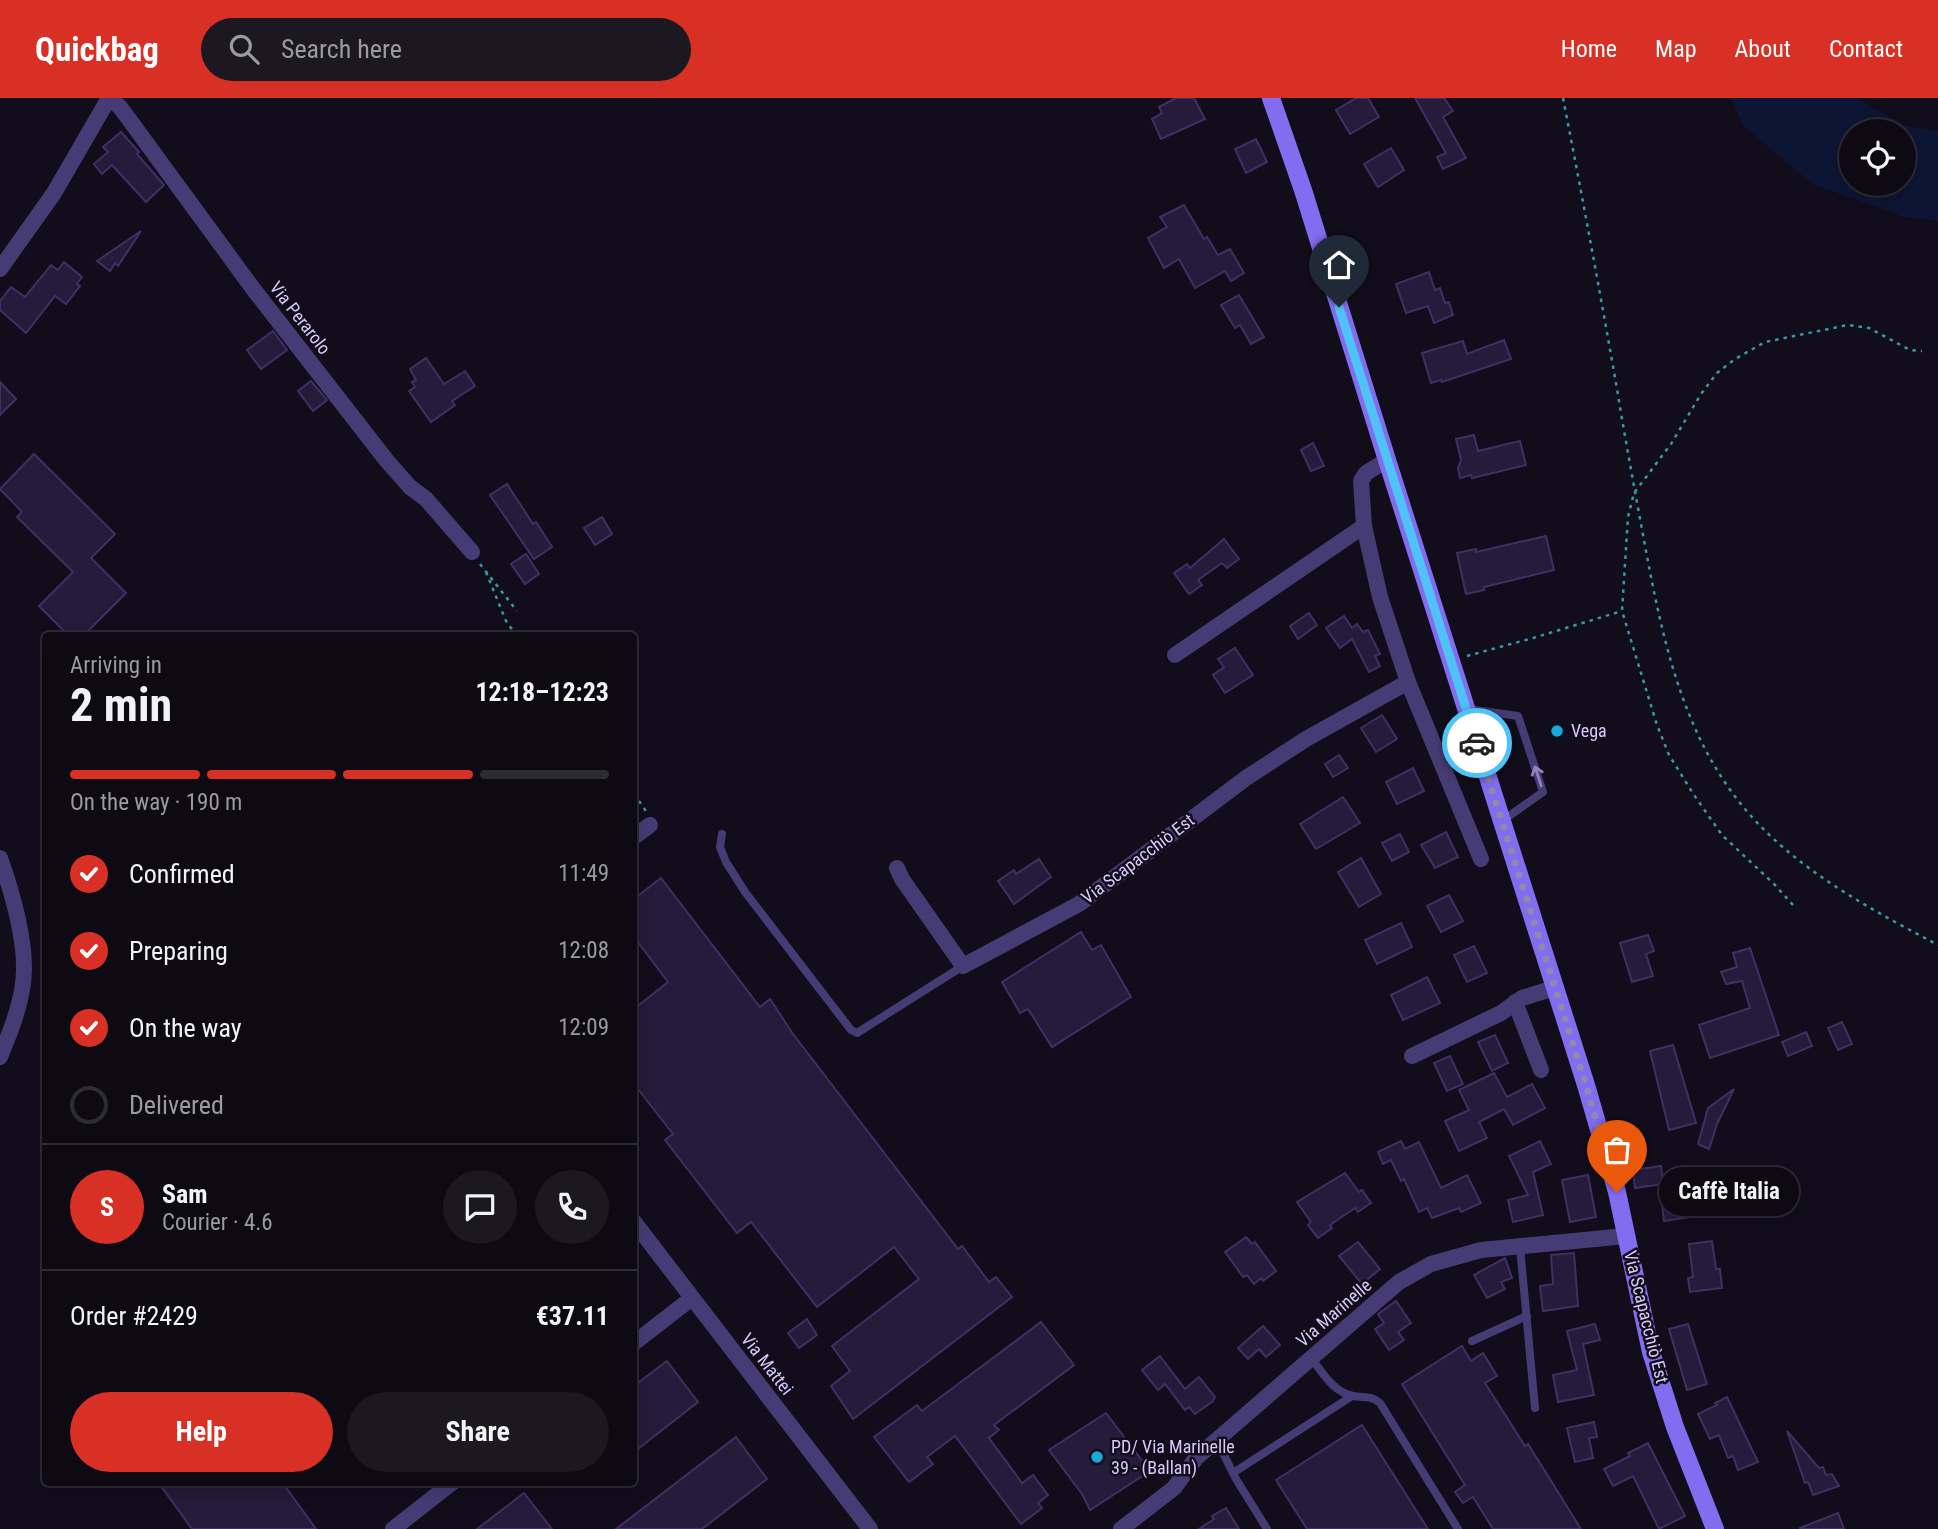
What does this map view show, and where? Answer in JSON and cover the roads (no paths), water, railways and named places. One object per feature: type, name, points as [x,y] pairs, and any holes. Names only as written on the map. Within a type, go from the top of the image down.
[{"type":"main road","name":"Via Scapacchiò Est","points":[[1271,98],[1307,203],[1608,1155],[1651,1352],[1675,1427],[1715,1529]]},
{"type":"street","name":"Via Perarolo","points":[[0,269],[54,193],[109,98],[120,107],[254,290],[387,461],[410,487],[426,499],[472,552]]},
{"type":"street","points":[[1387,460],[1366,473],[1361,481],[1364,526],[1380,597],[1408,682],[1481,859]]},
{"type":"street","points":[[1175,655],[1364,526]]},
{"type":"street","name":"Via Scapacchiò Est","points":[[963,966],[1079,904],[1246,778],[1306,739],[1408,682]]},
{"type":"street","points":[[637,835],[650,825]]},
{"type":"street","points":[[0,858],[17,914],[23,956],[23,987],[16,1016],[0,1056]]},
{"type":"street","points":[[897,868],[963,966]]},
{"type":"street","points":[[1412,1056],[1501,1013],[1515,1002],[1554,988]]},
{"type":"street","points":[[1515,1002],[1541,1070]]},
{"type":"street","name":"Via Mattei","points":[[637,1226],[870,1529]]},
{"type":"street","name":"Via Marinelle","points":[[1121,1529],[1174,1488],[1196,1458],[1399,1282],[1431,1264],[1481,1250],[1626,1236]]},
{"type":"street","points":[[637,1341],[692,1298]]},
{"type":"street","points":[[393,1529],[448,1486]]},
{"type":"lane","points":[[1466,709],[1518,716],[1544,792],[1502,821]]},
{"type":"lane","points":[[722,835],[720,847],[726,862],[745,892],[851,1030],[857,1033],[866,1028],[963,966]]},
{"type":"lane","points":[[1520,1247],[1535,1408]]},
{"type":"lane","points":[[1472,1341],[1527,1316]]},
{"type":"lane","points":[[1311,1358],[1335,1388],[1352,1396],[1372,1397],[1380,1403],[1458,1529]]},
{"type":"lane","points":[[1233,1473],[1352,1396]]},
{"type":"lane","points":[[1217,1441],[1267,1529]]},
{"type":"water","points":[[1731,98],[1856,98],[1894,119],[1839,119],[1839,194],[1812,184],[1743,125]]},
{"type":"water","points":[[1916,127],[1938,131],[1938,221],[1904,217],[1845,196],[1916,196]]},
{"type":"place","name":"Vega","points":[[1557,731]]},
{"type":"place","name":"Caffè Italia","points":[[1617,1192]]},
{"type":"place","name":"PD/ Via Marinelle 39 - (Ballan)","points":[[1097,1457]]}]
